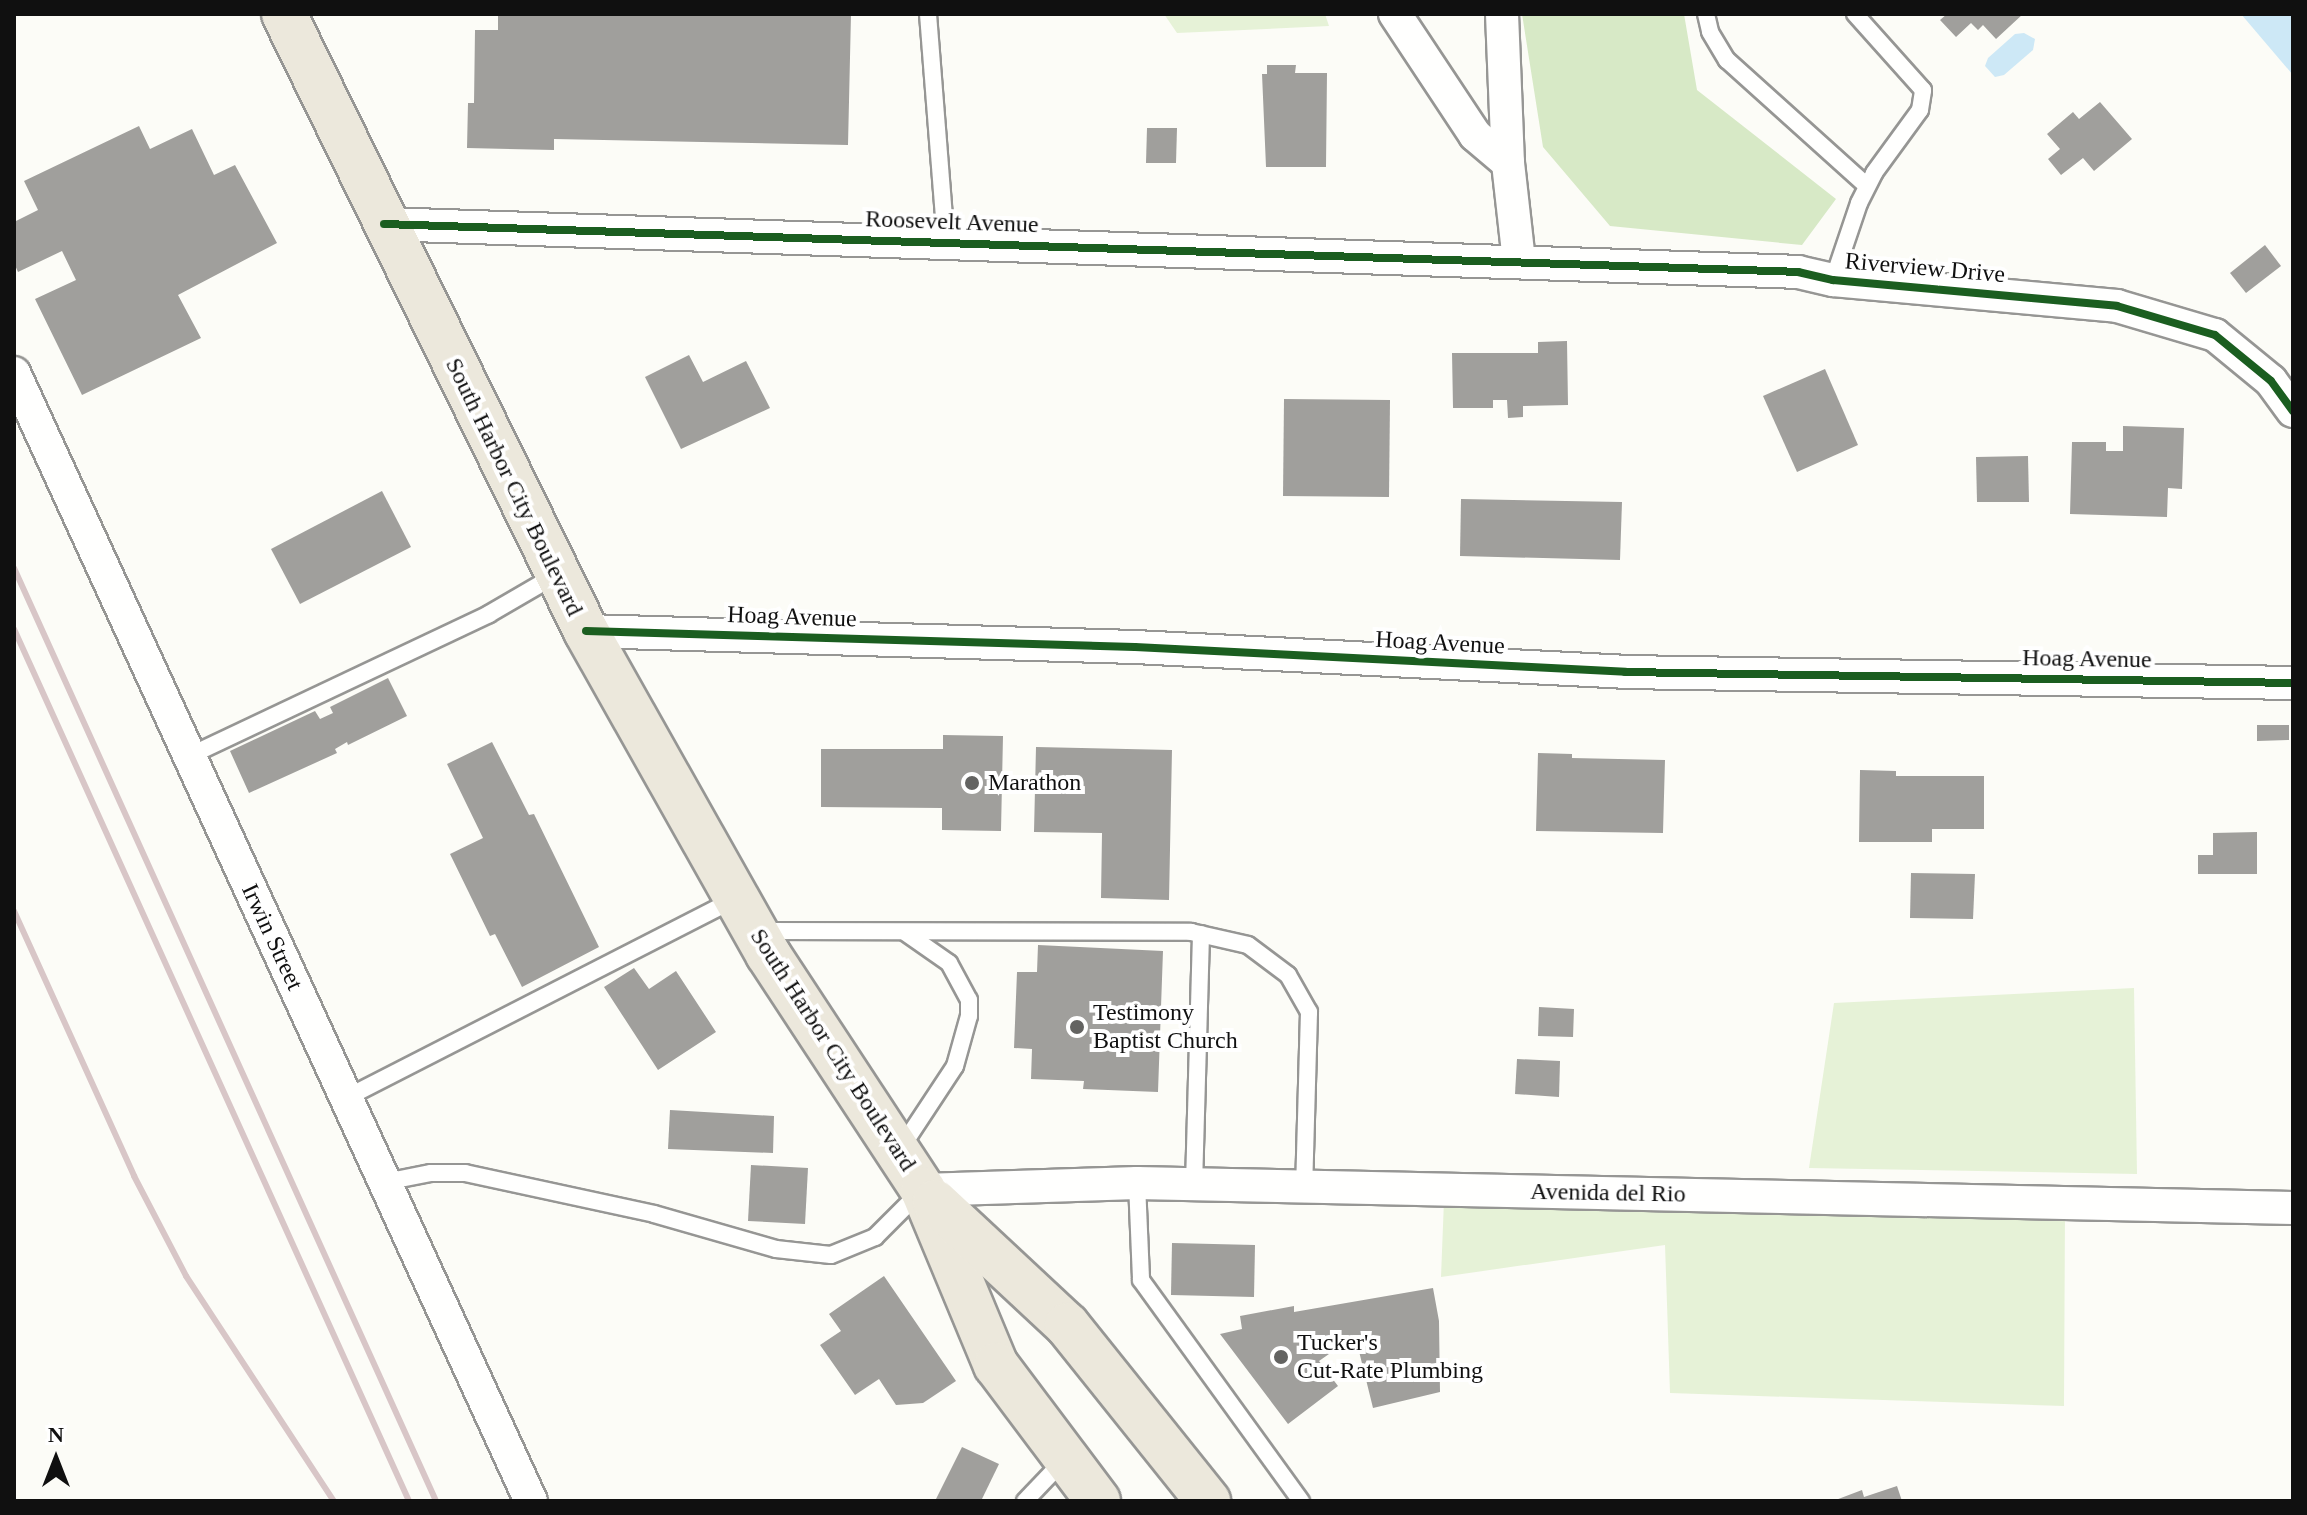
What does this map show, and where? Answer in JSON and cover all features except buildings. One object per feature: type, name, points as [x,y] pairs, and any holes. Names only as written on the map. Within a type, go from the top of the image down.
[{"type":"main road","name":"South Harbor City Boulevard","points":[[290,16],[384,224],[586,631],[746,914],[923,1190],[996,1365],[1098,1501]]},
{"type":"main road","name":"South Harbor City Boulevard","points":[[923,1190],[1067,1325],[1208,1501]]},
{"type":"street","points":[[1395,14],[1475,135],[1508,163]]},
{"type":"street","points":[[1502,14],[1508,163],[1519,261]]},
{"type":"street","name":"Roosevelt Avenue","points":[[384,224],[1519,261]]},
{"type":"street","name":"Riverview Drive","points":[[1519,261],[1798,272],[1833,280],[2117,306],[2215,335],[2271,381],[2293,411]]},
{"type":"street","name":"Irwin Street","points":[[14,373],[531,1501]]},
{"type":"street","name":"Hoag Avenue","points":[[586,631],[1135,647],[1625,672],[2293,683]]},
{"type":"street","name":"Avenida del Rio","points":[[923,1190],[1137,1183],[2293,1208]]},
{"type":"lane","points":[[928,14],[946,242]]},
{"type":"lane","points":[[1706,14],[1710,32],[1727,60],[1867,186]]},
{"type":"lane","points":[[1833,280],[1867,186],[1920,110],[1923,90],[1855,14]]},
{"type":"lane","points":[[189,756],[489,614],[557,574]]},
{"type":"lane","points":[[346,1098],[746,914],[902,932],[1201,934],[1248,945],[1288,975],[1309,1012],[1304,1187]]},
{"type":"lane","points":[[899,1152],[955,1066],[969,1016],[969,1000],[949,963],[902,932]]},
{"type":"lane","points":[[1194,1185],[1201,934]]},
{"type":"lane","points":[[385,1182],[431,1173],[465,1173],[654,1214],[776,1249],[831,1255],[875,1237],[923,1190]]},
{"type":"lane","points":[[1137,1183],[1141,1280],[1301,1501]]},
{"type":"lane","points":[[1025,1501],[1066,1458]]},
{"type":"green space","points":[[1164,14],[1325,14],[1329,26],[1177,33]]},
{"type":"green space","points":[[1522,14],[1684,14],[1697,90],[1836,199],[1802,245],[1610,226],[1543,147]]},
{"type":"green space","points":[[2134,988],[2137,1174],[1809,1168],[1834,1003]]},
{"type":"green space","points":[[1444,1200],[2065,1212],[2064,1406],[1670,1393],[1665,1245],[1441,1277]]},
{"type":"water","points":[[2241,14],[2293,14],[2293,75]]},
{"type":"water","points":[[2024,33],[2035,39],[2033,50],[2004,75],[1995,77],[1985,66],[1988,58],[2015,34]]},
{"type":"railway","points":[[14,568],[436,1501]]},
{"type":"railway","points":[[14,629],[409,1501]]},
{"type":"railway","points":[[14,911],[134,1176],[186,1276],[334,1501]]},
{"type":"cycle path","points":[[384,224],[1798,272],[1833,280],[2117,306],[2215,335],[2271,381],[2293,411]]},
{"type":"cycle path","points":[[586,631],[1135,647],[1625,672],[2293,683]]},
{"type":"place","name":"Marathon","points":[[972,783]]},
{"type":"place","name":"Testimony Baptist Church","points":[[1077,1027]]},
{"type":"place","name":"Tucker's Cut-Rate Plumbing","points":[[1281,1357]]}]
